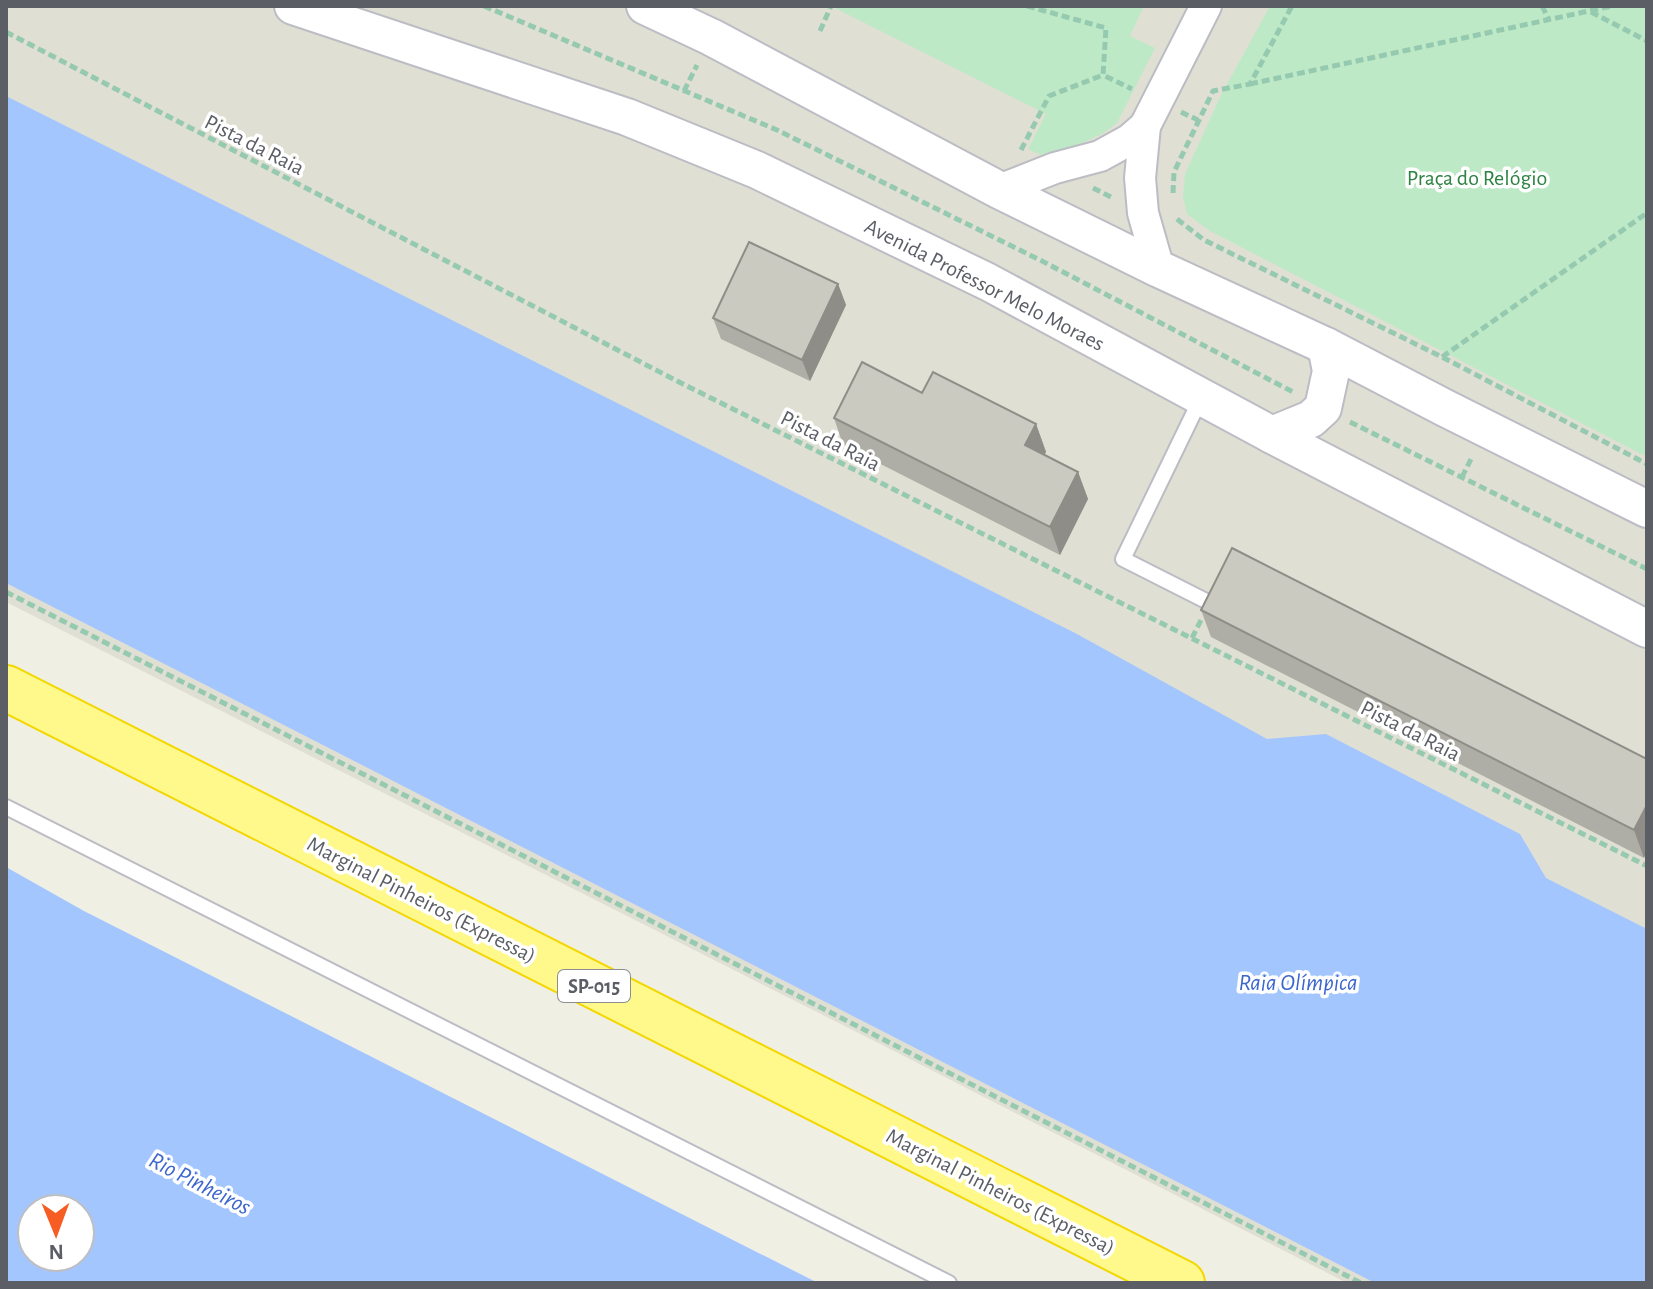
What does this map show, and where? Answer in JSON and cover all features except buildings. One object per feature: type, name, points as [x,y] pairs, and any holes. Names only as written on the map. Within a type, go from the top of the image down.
[{"type":"highway","name":"Marginal Pinheiros (Expressa)","points":[[6,688],[1182,1283]]},
{"type":"street","name":"Avenida Professor Melo Moraes","points":[[293,6],[627,117],[757,170],[988,282],[1272,435],[1647,629]]},
{"type":"street","points":[[645,6],[711,37],[999,190],[1159,269],[1326,346],[1647,509]]},
{"type":"street","points":[[1159,269],[1143,213],[1140,178],[1145,126],[1206,6]]},
{"type":"street","points":[[999,190],[1055,168],[1100,156],[1129,140],[1145,126]]},
{"type":"street","points":[[1272,435],[1311,419],[1323,408],[1331,371],[1326,346]]},
{"type":"lane","points":[[1201,397],[1123,559],[1210,603]]},
{"type":"lane","points":[[6,807],[949,1283]]},
{"type":"path","points":[[484,6],[791,137],[1015,247],[1323,408],[1647,569]]},
{"type":"path","points":[[820,31],[831,6]]},
{"type":"path","points":[[1027,6],[1106,28],[1103,75]]},
{"type":"path","points":[[1250,84],[1292,6]]},
{"type":"path","points":[[1542,6],[1549,20]]},
{"type":"path","points":[[1172,197],[1174,172],[1213,91],[1612,6]]},
{"type":"path","points":[[1589,11],[1647,41]]},
{"type":"path","name":"Pista da Raia","points":[[6,32],[681,383],[1647,866]]},
{"type":"path","points":[[1029,155],[1021,151],[1049,96],[1103,75],[1136,91]]},
{"type":"path","points":[[1179,111],[1198,120]]},
{"type":"path","points":[[1088,185],[1143,213]]},
{"type":"path","points":[[1175,209],[1177,220],[1204,240],[1442,357],[1647,464]]},
{"type":"path","points":[[1442,357],[1647,213]]},
{"type":"path","points":[[6,592],[1361,1283]]},
{"type":"shaded area","points":[[6,6],[1647,6],[1647,1283],[1347,1283],[6,602]]},
{"type":"green space","points":[[831,6],[1144,6],[1130,36],[1155,48],[1117,123],[1080,144],[1041,155],[1028,149],[1046,114]]},
{"type":"green space","name":"Praça do Relógio","points":[[1270,6],[1647,6],[1647,457],[1210,231],[1187,214],[1183,197],[1185,174],[1221,95]]},
{"type":"water","name":"Raia Olímpica","points":[[6,96],[1077,634],[1267,739],[1326,734],[1520,834],[1546,878],[1647,929],[1647,1283],[1375,1283],[6,583]]},
{"type":"water","name":"Rio Pinheiros","points":[[6,867],[84,911],[818,1283],[6,1283]]}]
